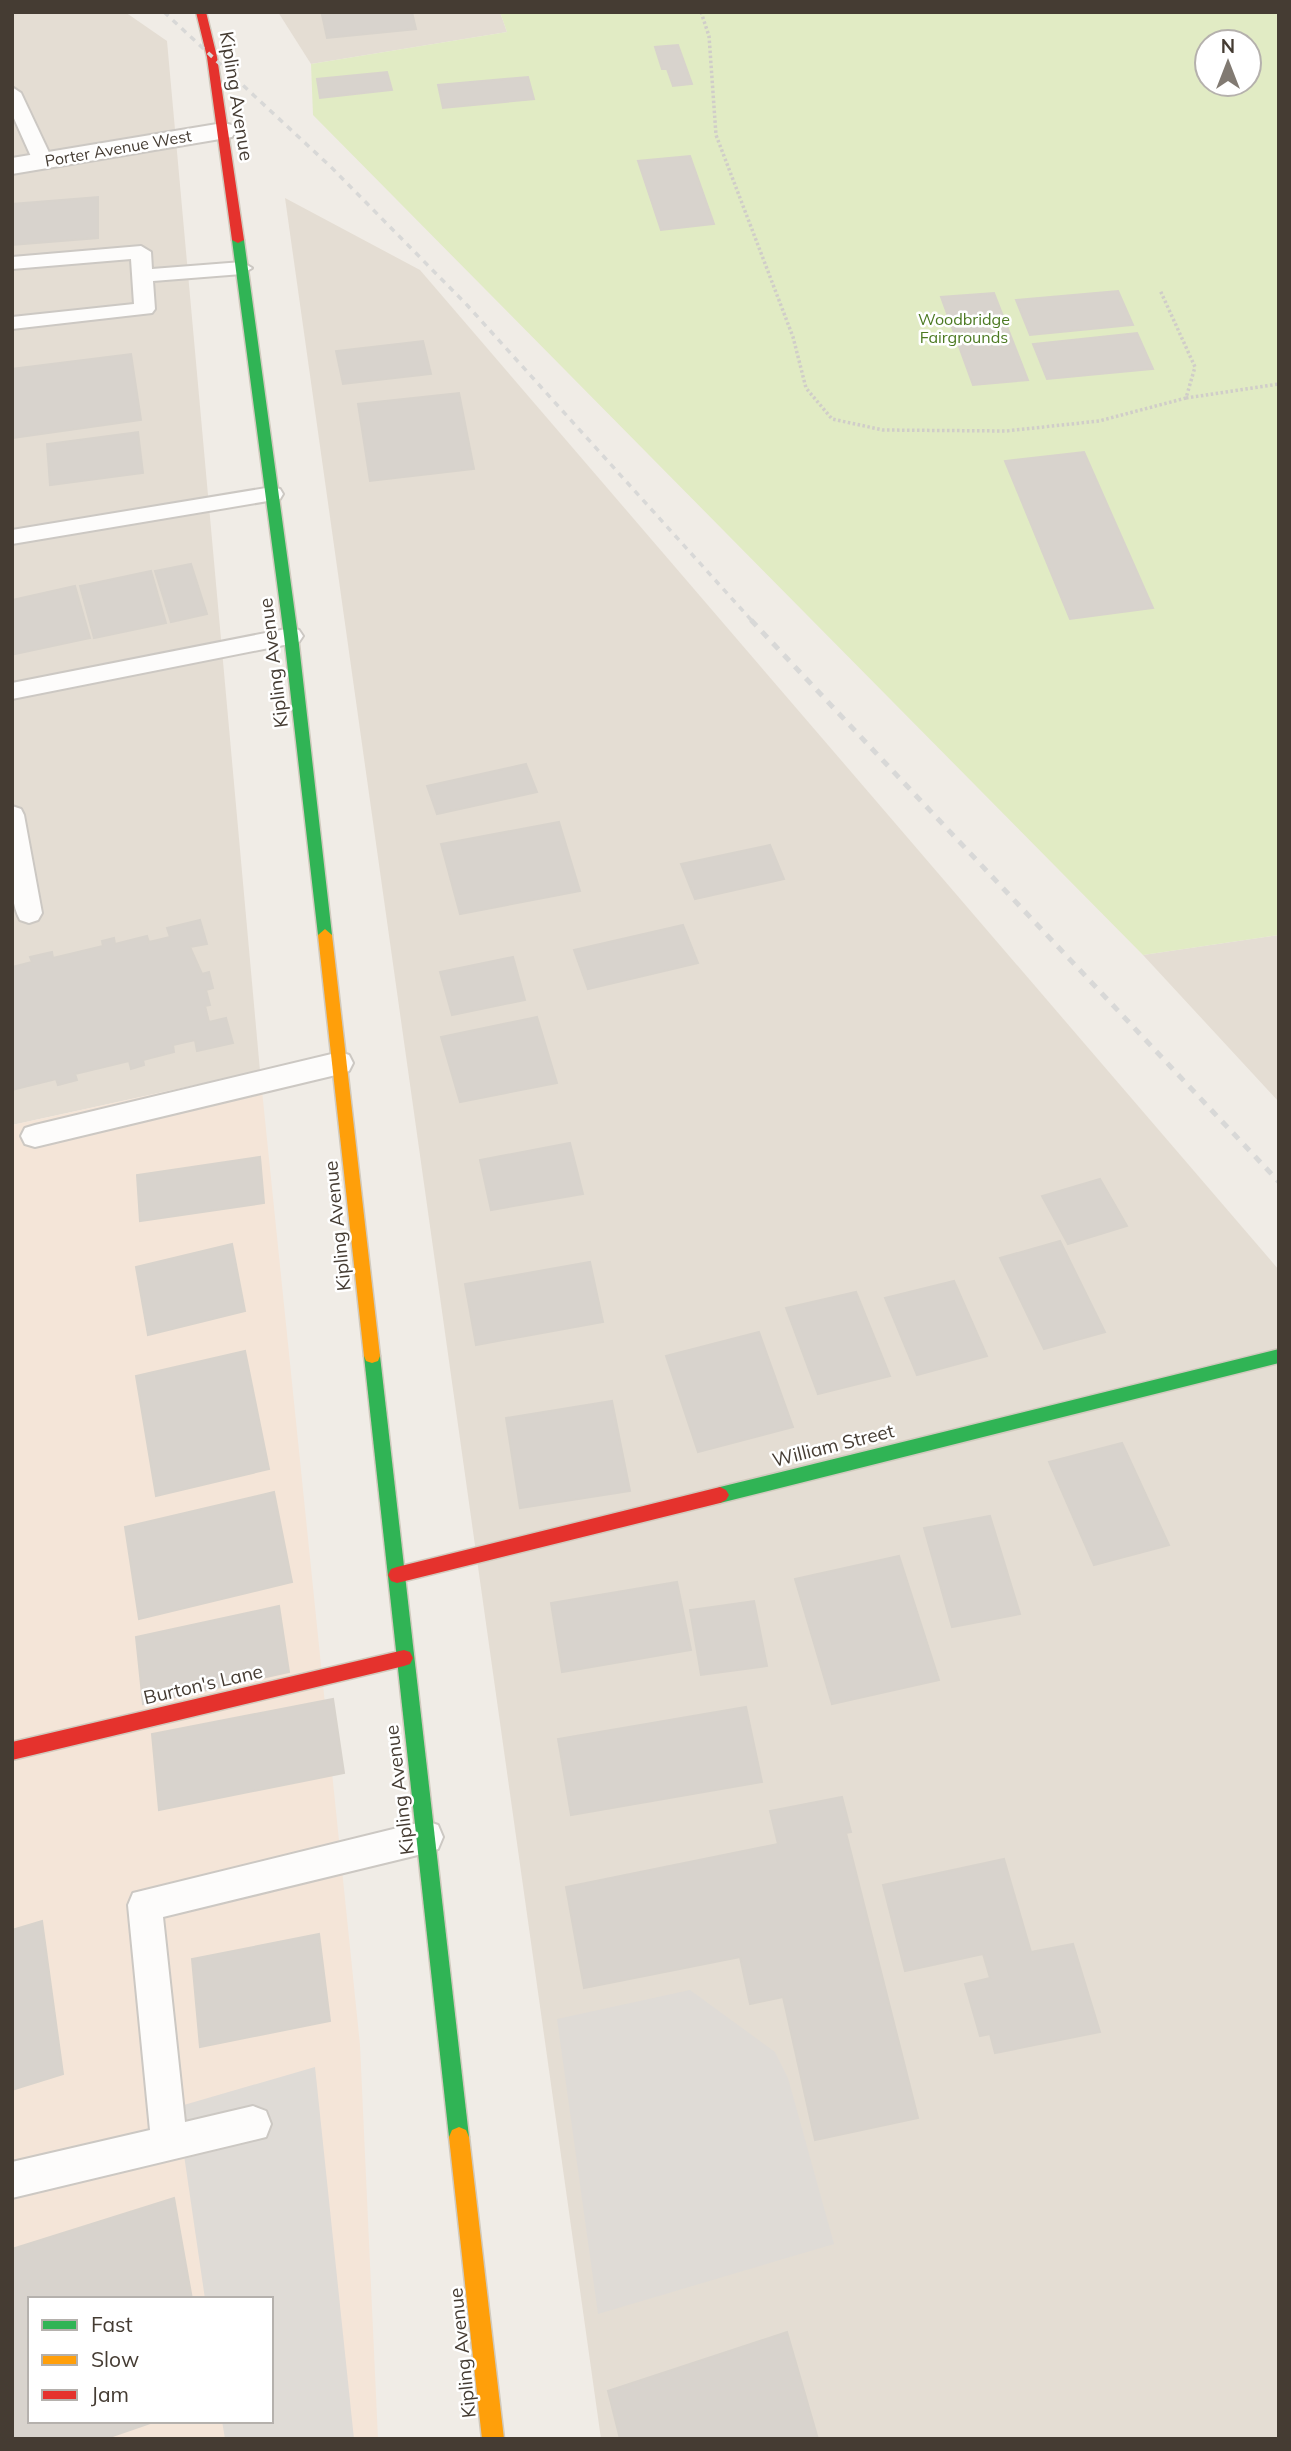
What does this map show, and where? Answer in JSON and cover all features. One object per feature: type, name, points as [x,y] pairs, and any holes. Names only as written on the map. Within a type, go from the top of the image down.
[{"type":"street","name":"Kipling Avenue","points":[[201,12],[212,57],[223,131],[292,636],[493,2439]]},
{"type":"street","name":"Porter Avenue West","points":[[12,166],[223,131]]},
{"type":"street","name":"William Street","points":[[397,1575],[1279,1356]]},
{"type":"street","name":"Burton's Lane","points":[[12,1751],[404,1658]]},
{"type":"lane","points":[[12,93],[43,161]]},
{"type":"lane","points":[[12,263],[141,252],[145,309],[12,323]]},
{"type":"lane","points":[[143,276],[242,268]]},
{"type":"lane","points":[[12,537],[272,494]]},
{"type":"lane","points":[[12,691],[292,636]]},
{"type":"lane","points":[[12,815],[29,913]]},
{"type":"lane","points":[[35,1136],[340,1063]]},
{"type":"lane","points":[[169,2144],[145,1905],[426,1837]]},
{"type":"lane","points":[[12,2180],[253,2124]]},
{"type":"path","points":[[701,12],[709,36],[716,135],[793,337],[806,388],[832,419],[883,430],[1006,431],[1099,421],[1186,398],[1279,384]]},
{"type":"path","points":[[1160,290],[1195,367],[1186,398]]},
{"type":"shaded area","points":[[12,12],[125,12],[167,41],[260,1071],[12,1125]]},
{"type":"shaded area","points":[[278,12],[500,12],[507,32],[311,64]]},
{"type":"shaded area","points":[[285,198],[420,270],[1279,1270],[1279,2439],[601,2439]]},
{"type":"shaded area","points":[[1279,935],[1279,1102],[1143,955]]},
{"type":"shaded area","points":[[260,1071],[360,2045],[378,2439],[12,2439],[12,1125]]},
{"type":"shaded area","points":[[690,1990],[775,2052],[788,2078],[834,2244],[598,2314],[557,2019]]},
{"type":"shaded area","points":[[315,2067],[354,2439],[225,2439],[222,2423],[273,2423],[273,2297],[205,2297],[177,2107]]},
{"type":"green space","name":"Woodbridge Fairgrounds","points":[[500,12],[1279,12],[1279,935],[1143,955],[313,115],[311,64],[507,32]]},
{"type":"building","points":[[412,12],[416,29],[327,38],[322,15]]},
{"type":"building","points":[[678,45],[692,84],[673,86],[667,69],[662,69],[655,47]]},
{"type":"building","points":[[387,72],[392,90],[320,98],[317,79]]},
{"type":"building","points":[[528,77],[534,99],[443,108],[438,85]]},
{"type":"building","points":[[690,156],[714,224],[661,230],[638,161]]},
{"type":"building","points":[[98,197],[98,238],[12,245],[12,204]]},
{"type":"building","points":[[1118,291],[1133,325],[1030,335],[1016,300]]},
{"type":"building","points":[[994,293],[1028,380],[973,385],[941,297]]},
{"type":"building","points":[[1137,333],[1153,369],[1047,379],[1033,344]]},
{"type":"building","points":[[423,341],[431,374],[343,384],[336,351]]},
{"type":"building","points":[[131,354],[141,420],[12,438],[12,369]]},
{"type":"building","points":[[459,393],[474,469],[370,481],[358,404]]},
{"type":"building","points":[[138,432],[143,473],[50,485],[47,444]]},
{"type":"building","points":[[1084,452],[1153,608],[1070,619],[1005,461]]},
{"type":"building","points":[[191,564],[207,614],[171,622],[155,571]]},
{"type":"building","points":[[151,571],[166,623],[94,638],[80,586]]},
{"type":"building","points":[[75,586],[90,638],[15,654],[12,600]]},
{"type":"building","points":[[526,764],[537,792],[437,814],[427,786]]},
{"type":"building","points":[[559,822],[580,891],[460,914],[441,844]]},
{"type":"building","points":[[770,845],[784,879],[695,899],[681,864]]},
{"type":"building","points":[[200,920],[207,944],[190,947],[202,974],[209,972],[213,988],[206,990],[210,1005],[205,1006],[209,1022],[226,1018],[233,1043],[197,1051],[195,1040],[173,1045],[174,1052],[143,1060],[144,1065],[131,1069],[129,1061],[75,1074],[77,1080],[58,1085],[56,1079],[12,1090],[12,967],[32,962],[30,957],[52,952],[53,958],[103,946],[102,941],[114,938],[115,944],[147,936],[149,942],[170,937],[167,928]]},
{"type":"building","points":[[683,925],[698,963],[588,989],[574,950]]},
{"type":"building","points":[[513,957],[525,1000],[452,1015],[440,972]]},
{"type":"building","points":[[537,1017],[557,1083],[460,1102],[441,1037]]},
{"type":"building","points":[[570,1143],[583,1194],[491,1210],[480,1160]]},
{"type":"building","points":[[260,1157],[264,1203],[140,1221],[137,1175]]},
{"type":"building","points":[[1100,1179],[1127,1226],[1068,1244],[1042,1196]]},
{"type":"building","points":[[1060,1241],[1105,1332],[1044,1349],[1000,1258]]},
{"type":"building","points":[[232,1244],[245,1311],[148,1335],[136,1267]]},
{"type":"building","points":[[590,1262],[603,1322],[476,1345],[465,1284]]},
{"type":"building","points":[[954,1281],[987,1356],[917,1375],[885,1298]]},
{"type":"building","points":[[856,1292],[890,1376],[818,1394],[786,1308]]},
{"type":"building","points":[[759,1332],[793,1427],[698,1452],[666,1356]]},
{"type":"building","points":[[245,1351],[269,1469],[156,1496],[136,1376]]},
{"type":"building","points":[[612,1401],[630,1491],[520,1508],[506,1418]]},
{"type":"building","points":[[1122,1443],[1169,1545],[1094,1565],[1049,1462]]},
{"type":"building","points":[[274,1492],[292,1582],[139,1619],[125,1527]]},
{"type":"building","points":[[990,1516],[1020,1614],[952,1627],[924,1528]]},
{"type":"building","points":[[899,1556],[939,1680],[832,1704],[795,1579]]},
{"type":"building","points":[[677,1582],[691,1650],[562,1672],[551,1603]]},
{"type":"building","points":[[754,1601],[767,1666],[701,1675],[690,1610]]},
{"type":"building","points":[[279,1606],[289,1672],[143,1704],[136,1637]]},
{"type":"building","points":[[333,1699],[344,1773],[159,1810],[152,1734]]},
{"type":"building","points":[[746,1707],[762,1782],[571,1815],[558,1739]]},
{"type":"building","points":[[842,1797],[851,1832],[846,1833],[918,2118],[815,2140],[783,1997],[750,2004],[740,1957],[584,1988],[566,1887],[778,1844],[770,1811]]},
{"type":"building","points":[[1004,1859],[1031,1952],[1073,1944],[1100,2032],[995,2053],[990,2034],[980,2036],[965,1984],[990,1978],[983,1954],[905,1971],[883,1885]]},
{"type":"building","points":[[42,1921],[63,2074],[12,2090],[12,1930]]},
{"type":"building","points":[[319,1934],[330,2021],[200,2047],[192,1959]]},
{"type":"building","points":[[174,2198],[192,2297],[28,2297],[28,2423],[150,2423],[104,2439],[12,2439],[12,2249]]},
{"type":"building","points":[[787,2332],[818,2439],[620,2439],[608,2391]]},
{"type":"railway","points":[[164,12],[331,167],[467,305],[753,622]]},
{"type":"railway","points":[[751,620],[1279,1182]]},
{"type":"traffic: fast","points":[[238,240],[291,636],[325,935]]},
{"type":"traffic: fast","points":[[372,1356],[459,2137]]},
{"type":"traffic: fast","points":[[720,1495],[1279,1356]]},
{"type":"traffic: slow","points":[[325,935],[372,1356]]},
{"type":"traffic: slow","points":[[459,2137],[493,2439]]},
{"type":"traffic: jam","points":[[201,12],[212,57],[238,240]]},
{"type":"traffic: jam","points":[[397,1575],[720,1495]]},
{"type":"traffic: jam","points":[[12,1751],[404,1658]]}]
